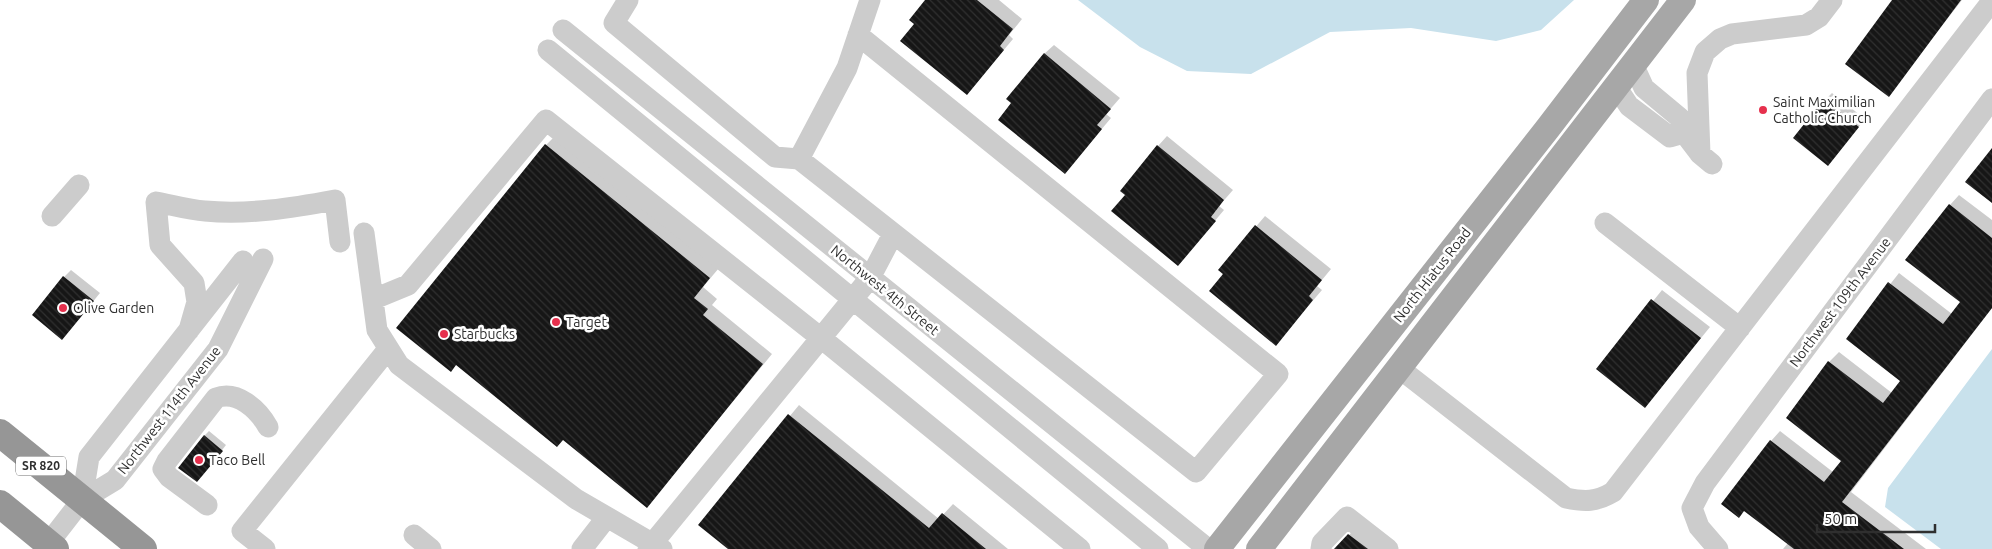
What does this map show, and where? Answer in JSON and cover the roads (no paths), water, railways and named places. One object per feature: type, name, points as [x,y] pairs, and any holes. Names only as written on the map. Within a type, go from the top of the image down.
[{"type":"highway","name":"SR 820","points":[[0,433],[143,549]]},
{"type":"highway","points":[[0,504],[49,547]]},
{"type":"main road","name":"North Hiatus Road","points":[[1216,549],[1548,128],[1646,0]]},
{"type":"main road","points":[[1617,88],[1617,62],[1622,50],[1658,0]]},
{"type":"main road","points":[[1259,549],[1617,88],[1633,64],[1683,0]]},
{"type":"street","points":[[628,0],[614,23],[775,157],[799,159],[1196,472],[1278,374],[858,35]]},
{"type":"street","points":[[799,159],[847,68],[870,0]]},
{"type":"street","points":[[1633,64],[1644,88],[1680,118],[1684,133],[1706,159],[1697,73],[1705,52],[1720,39],[1732,34],[1806,25],[1819,17],[1832,0]]},
{"type":"street","points":[[1399,368],[1566,498],[1585,502],[1601,499],[1613,492],[1992,1]]},
{"type":"street","name":"Northwest 4th Street","points":[[563,30],[1208,549]]},
{"type":"street","name":"Northwest 4th Street","points":[[548,50],[1158,549]]},
{"type":"street","points":[[1617,88],[1629,106],[1670,137],[1684,133]]},
{"type":"street","name":"Northwest 109th Avenue","points":[[1718,549],[1699,527],[1692,508],[1705,483],[1992,99]]},
{"type":"street","points":[[374,299],[408,285],[546,120],[821,338],[1080,549]]},
{"type":"street","points":[[52,216],[79,185]]},
{"type":"street","points":[[189,330],[197,302],[194,283],[160,244],[156,202],[205,211],[249,212],[291,208],[335,200],[340,242]]},
{"type":"street","points":[[1605,224],[1740,328]]},
{"type":"street","points":[[364,233],[377,330],[399,365],[568,493],[654,547],[870,278],[893,234]]},
{"type":"street","name":"Northwest 114th Avenue","points":[[253,260],[218,349],[115,480],[82,500],[89,457],[189,330],[253,260]]},
{"type":"street","points":[[265,549],[242,531],[388,349]]},
{"type":"street","points":[[207,505],[169,477],[163,469],[216,398],[226,395],[235,396],[247,404],[264,420],[268,427]]},
{"type":"street","points":[[49,547],[82,500]]},
{"type":"street","points":[[582,549],[607,517]]},
{"type":"street","points":[[1321,549],[1322,543],[1347,517],[1388,549]]},
{"type":"street","points":[[414,535],[431,549]]},
{"type":"water","points":[[1078,0],[1574,0],[1541,30],[1496,41],[1411,28],[1330,32],[1251,74],[1187,71],[1140,47]]},
{"type":"water","points":[[1992,349],[1992,549],[1941,549],[1885,507],[1888,488]]},
{"type":"place","name":"Saint Maximilian Catholic Church","points":[[1763,110]]},
{"type":"place","name":"Olive Garden","points":[[63,308]]},
{"type":"place","name":"Target","points":[[556,322]]},
{"type":"place","name":"Starbucks","points":[[444,334]]},
{"type":"place","name":"Taco Bell","points":[[199,460]]}]
